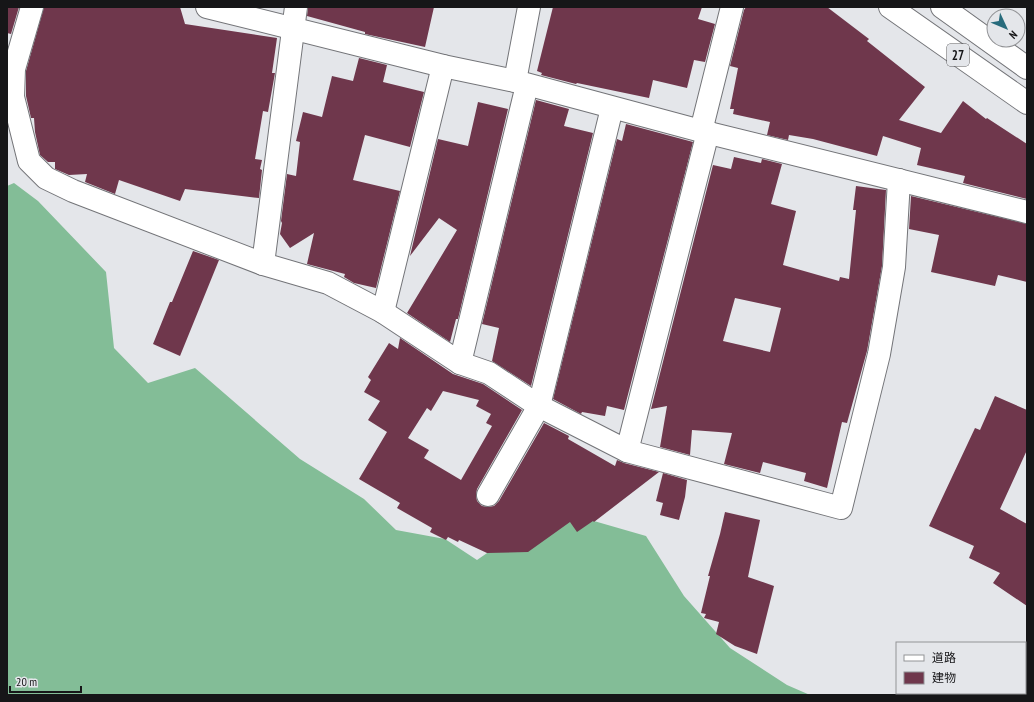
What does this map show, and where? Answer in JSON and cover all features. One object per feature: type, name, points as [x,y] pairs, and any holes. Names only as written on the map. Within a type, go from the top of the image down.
[{"type":"street","points":[[32,7],[14,69],[12,97],[29,161],[46,178],[73,191],[263,264],[328,283],[383,312],[460,363],[489,373],[539,406],[627,451],[841,508],[879,354],[894,267],[900,180]]},
{"type":"street","points":[[207,7],[443,66],[521,83],[704,132],[1027,212]]},
{"type":"street","points":[[263,264],[296,7]]},
{"type":"street","points":[[460,363],[521,83],[529,7]]},
{"type":"street","points":[[627,451],[704,132],[732,7]]},
{"type":"street","name":"27","points":[[890,7],[1027,103]]},
{"type":"street","name":"27","points":[[951,10],[1027,68]]},
{"type":"street","points":[[383,312],[443,66]]},
{"type":"street","points":[[488,495],[539,406],[612,108]]},
{"type":"green space","points":[[14,183],[38,201],[106,272],[114,348],[148,383],[195,368],[300,459],[364,499],[396,530],[445,539],[477,560],[522,529],[587,519],[646,536],[684,596],[730,648],[787,685],[810,695],[7,695],[7,186]]},
{"type":"building","points":[[7,7],[19,7],[11,34],[7,33]]},
{"type":"building","points":[[44,7],[180,7],[185,24],[277,38],[272,73],[275,73],[268,112],[263,111],[255,159],[262,160],[260,169],[262,170],[259,198],[185,189],[180,201],[119,180],[115,194],[85,182],[87,174],[69,175],[55,169],[55,162],[48,162],[40,155],[35,132],[34,118],[31,118],[26,96],[26,71]]},
{"type":"building","points":[[308,7],[434,7],[425,47],[365,34],[365,32],[307,16]]},
{"type":"building","points":[[553,7],[702,7],[698,19],[715,24],[705,62],[694,60],[687,88],[653,80],[649,98],[576,84],[541,75],[542,73],[537,71]]},
{"type":"building","points":[[746,7],[827,7],[869,39],[867,41],[925,87],[899,120],[941,133],[963,101],[986,119],[987,118],[1027,144],[1027,199],[963,183],[965,176],[917,165],[921,148],[883,136],[877,156],[813,139],[789,135],[788,140],[767,135],[770,122],[733,114],[734,109],[730,109],[738,68],[730,66]]},
{"type":"building","points":[[359,58],[387,65],[383,82],[424,92],[410,147],[365,135],[353,180],[400,191],[376,288],[354,283],[344,277],[345,274],[307,264],[314,233],[290,248],[280,234],[287,174],[296,176],[300,142],[296,141],[303,112],[322,117],[332,76],[353,81]]},
{"type":"building","points":[[536,100],[569,109],[564,126],[593,133],[531,386],[492,361],[499,328],[482,324]]},
{"type":"building","points":[[478,102],[508,109],[458,319],[456,319],[450,342],[407,313],[457,230],[439,218],[410,256],[438,139],[468,146]]},
{"type":"building","points":[[626,124],[693,142],[624,410],[607,406],[605,416],[582,412],[581,414],[553,399],[617,139],[622,141]]},
{"type":"building","points":[[734,157],[761,163],[762,159],[782,164],[771,204],[796,211],[783,265],[839,281],[840,277],[849,279],[856,210],[853,210],[856,186],[886,190],[882,266],[867,351],[847,423],[842,422],[827,488],[804,481],[806,473],[763,462],[760,473],[724,464],[732,433],[692,430],[690,455],[660,447],[667,406],[651,409],[713,165],[731,169]],"holes":[[[735,298],[781,308],[770,352],[723,341]]]},
{"type":"building","points":[[911,196],[1027,224],[1027,282],[998,275],[995,286],[931,272],[939,235],[909,229]]},
{"type":"building","points":[[193,251],[219,260],[180,356],[153,344]]},
{"type":"building","points":[[400,338],[453,374],[483,384],[522,410],[477,489],[477,501],[482,506],[494,506],[499,501],[544,423],[569,436],[568,439],[615,466],[617,460],[659,472],[594,522],[593,521],[577,532],[570,522],[528,552],[487,553],[459,540],[458,542],[448,537],[446,540],[430,532],[432,528],[397,508],[400,503],[359,479],[387,432],[368,420],[380,401],[364,392],[371,380],[368,377],[389,343],[398,349]],"holes":[[[443,391],[479,400],[476,406],[491,414],[486,423],[492,426],[461,480],[424,458],[429,450],[408,438],[427,408],[431,411]]]},
{"type":"building","points":[[995,396],[1027,410],[1027,450],[1000,509],[1027,524],[1027,606],[993,583],[1000,573],[969,558],[974,546],[929,526],[975,428],[980,430]]},
{"type":"building","points":[[663,473],[687,480],[685,497],[679,520],[660,515],[663,503],[656,501]]},
{"type":"building","points":[[725,512],[760,520],[748,577],[774,586],[757,654],[735,646],[716,634],[719,622],[704,618],[706,614],[701,613],[710,576],[708,576]]}]
